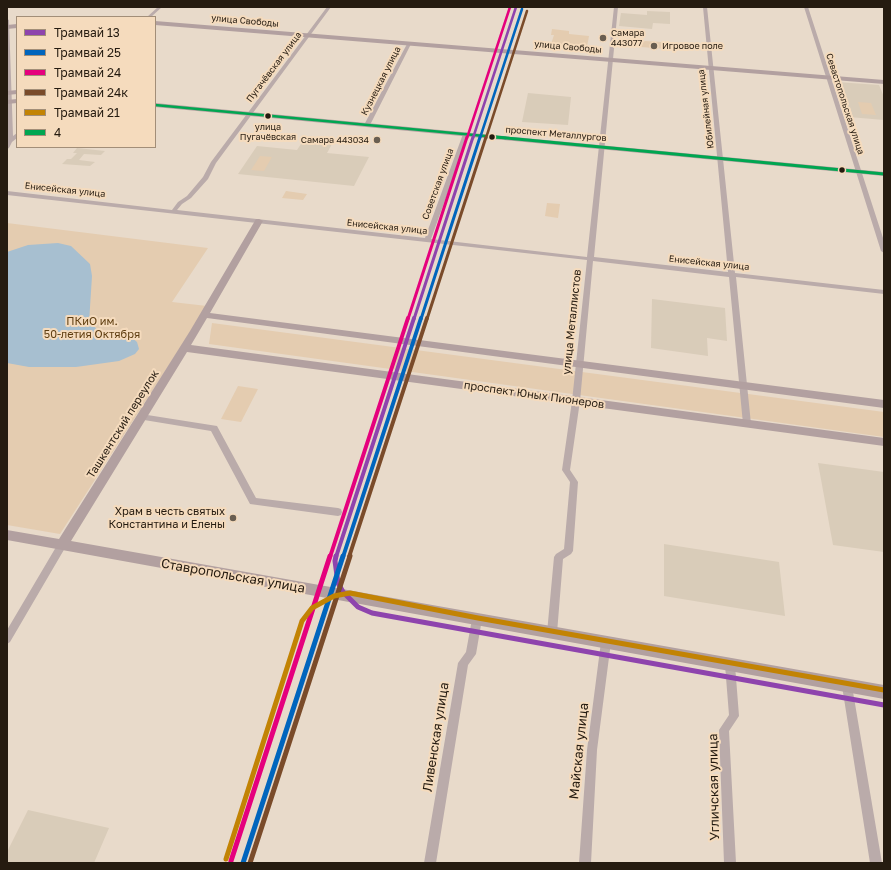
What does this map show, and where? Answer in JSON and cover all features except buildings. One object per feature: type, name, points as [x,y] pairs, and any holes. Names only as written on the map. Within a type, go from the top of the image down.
[{"type":"street","points":[[151,16],[160,7]]},
{"type":"street","name":"Пугачёвская улица","points":[[174,211],[180,203],[189,198],[206,178],[213,163],[329,7]]},
{"type":"street","name":"улица Металлистов","points":[[552,633],[559,557],[568,551],[574,482],[566,470],[580,364],[616,7]]},
{"type":"street","name":"Юбилейная улица","points":[[705,7],[722,158],[747,424]]},
{"type":"street","name":"Севастопольская улица","points":[[806,7],[884,251]]},
{"type":"street","points":[[7,20],[9,54],[9,141],[7,147]]},
{"type":"street","name":"улица Свободы","points":[[156,23],[884,82]]},
{"type":"street","name":"Кузнецкая улица","points":[[367,125],[409,44]]},
{"type":"street","name":"проспект Металлургов","points":[[156,105],[884,174]]},
{"type":"street","name":"Советская улица","points":[[427,240],[466,134]]},
{"type":"street","name":"Енисейская улица","points":[[7,192],[884,292]]},
{"type":"street","name":"Ташкентский переулок","points":[[7,639],[62,545],[185,348],[259,221]]},
{"type":"street","points":[[204,315],[884,404]]},
{"type":"street","name":"проспект Юных Пионеров","points":[[185,348],[884,442]]},
{"type":"street","points":[[141,418],[214,428],[253,500],[338,512]]},
{"type":"street","name":"Ставропольская улица","points":[[7,535],[884,692]]},
{"type":"street","name":"Ливенская улица","points":[[430,863],[463,663],[471,654],[477,620]]},
{"type":"street","name":"Майская улица","points":[[584,863],[592,750],[606,642]]},
{"type":"street","name":"Угличская улица","points":[[730,665],[734,716],[724,730],[730,863]]},
{"type":"street","points":[[847,686],[876,863]]},
{"type":"shaded area","points":[[647,11],[670,12],[670,24],[653,23],[652,29],[619,26],[621,13],[647,15]]},
{"type":"shaded area","points":[[837,82],[879,85],[884,97],[884,120],[849,117]]},
{"type":"shaded area","points":[[528,93],[571,97],[568,125],[522,122]]},
{"type":"shaded area","points":[[303,141],[332,144],[327,153],[369,157],[354,186],[238,174],[257,146],[297,150]]},
{"type":"shaded area","points":[[77,148],[105,151],[101,155],[84,154],[79,160],[95,162],[90,166],[62,164],[67,159],[71,159],[77,153],[73,153]]},
{"type":"shaded area","points":[[652,299],[725,308],[727,341],[707,338],[708,356],[651,348]]},
{"type":"shaded area","points":[[818,463],[884,472],[884,552],[833,545]]},
{"type":"shaded area","points":[[664,544],[779,562],[785,616],[664,596]]},
{"type":"shaded area","points":[[28,810],[109,828],[94,863],[7,863],[7,852]]},
{"type":"green space","points":[[552,29],[569,31],[569,34],[589,36],[587,47],[551,44],[554,35],[551,35]]},
{"type":"green space","name":"Игровое поле","points":[[645,41],[661,42],[661,44],[667,45],[667,49],[641,47],[641,43]]},
{"type":"green space","points":[[858,102],[871,103],[876,115],[862,114]]},
{"type":"green space","points":[[260,156],[272,157],[264,171],[251,170]]},
{"type":"green space","points":[[286,191],[307,194],[303,200],[282,198]]},
{"type":"green space","points":[[547,203],[560,204],[558,218],[545,216]]},
{"type":"green space","name":"ПКиО им. 50-летия Октября","points":[[7,223],[208,248],[172,302],[207,306],[60,534],[7,525]]},
{"type":"green space","points":[[212,323],[884,412],[884,437],[209,344]]},
{"type":"green space","points":[[238,386],[258,389],[241,422],[221,419]]},
{"type":"water","points":[[58,243],[71,246],[90,264],[92,276],[89,323],[100,331],[131,337],[137,342],[139,349],[135,354],[119,361],[76,367],[29,367],[7,363],[7,252],[28,245]]},
{"type":"tram line","name":"24","points":[[231,861],[510,7]]},
{"type":"tram line","name":"13","points":[[516,7],[335,561],[338,583],[343,592],[358,607],[372,613],[884,705]]},
{"type":"tram line","name":"25","points":[[243,863],[522,9]]},
{"type":"tram line","name":"24к","points":[[250,863],[527,11]]},
{"type":"tram line","name":"21","points":[[226,859],[302,621],[312,608],[334,596],[350,593],[478,618],[884,690]]},
{"type":"transit line","name":"4","points":[[156,105],[884,174]]},
{"type":"place","name":"Самара 443077","points":[[603,38]]},
{"type":"place","name":"Игровое поле","points":[[654,46]]},
{"type":"place","name":"улица Пугачёвская","points":[[268,116]]},
{"type":"place","name":"Самара 443034","points":[[377,140]]},
{"type":"place","name":"Храм в честь святых Константина и Елены","points":[[233,518]]}]
